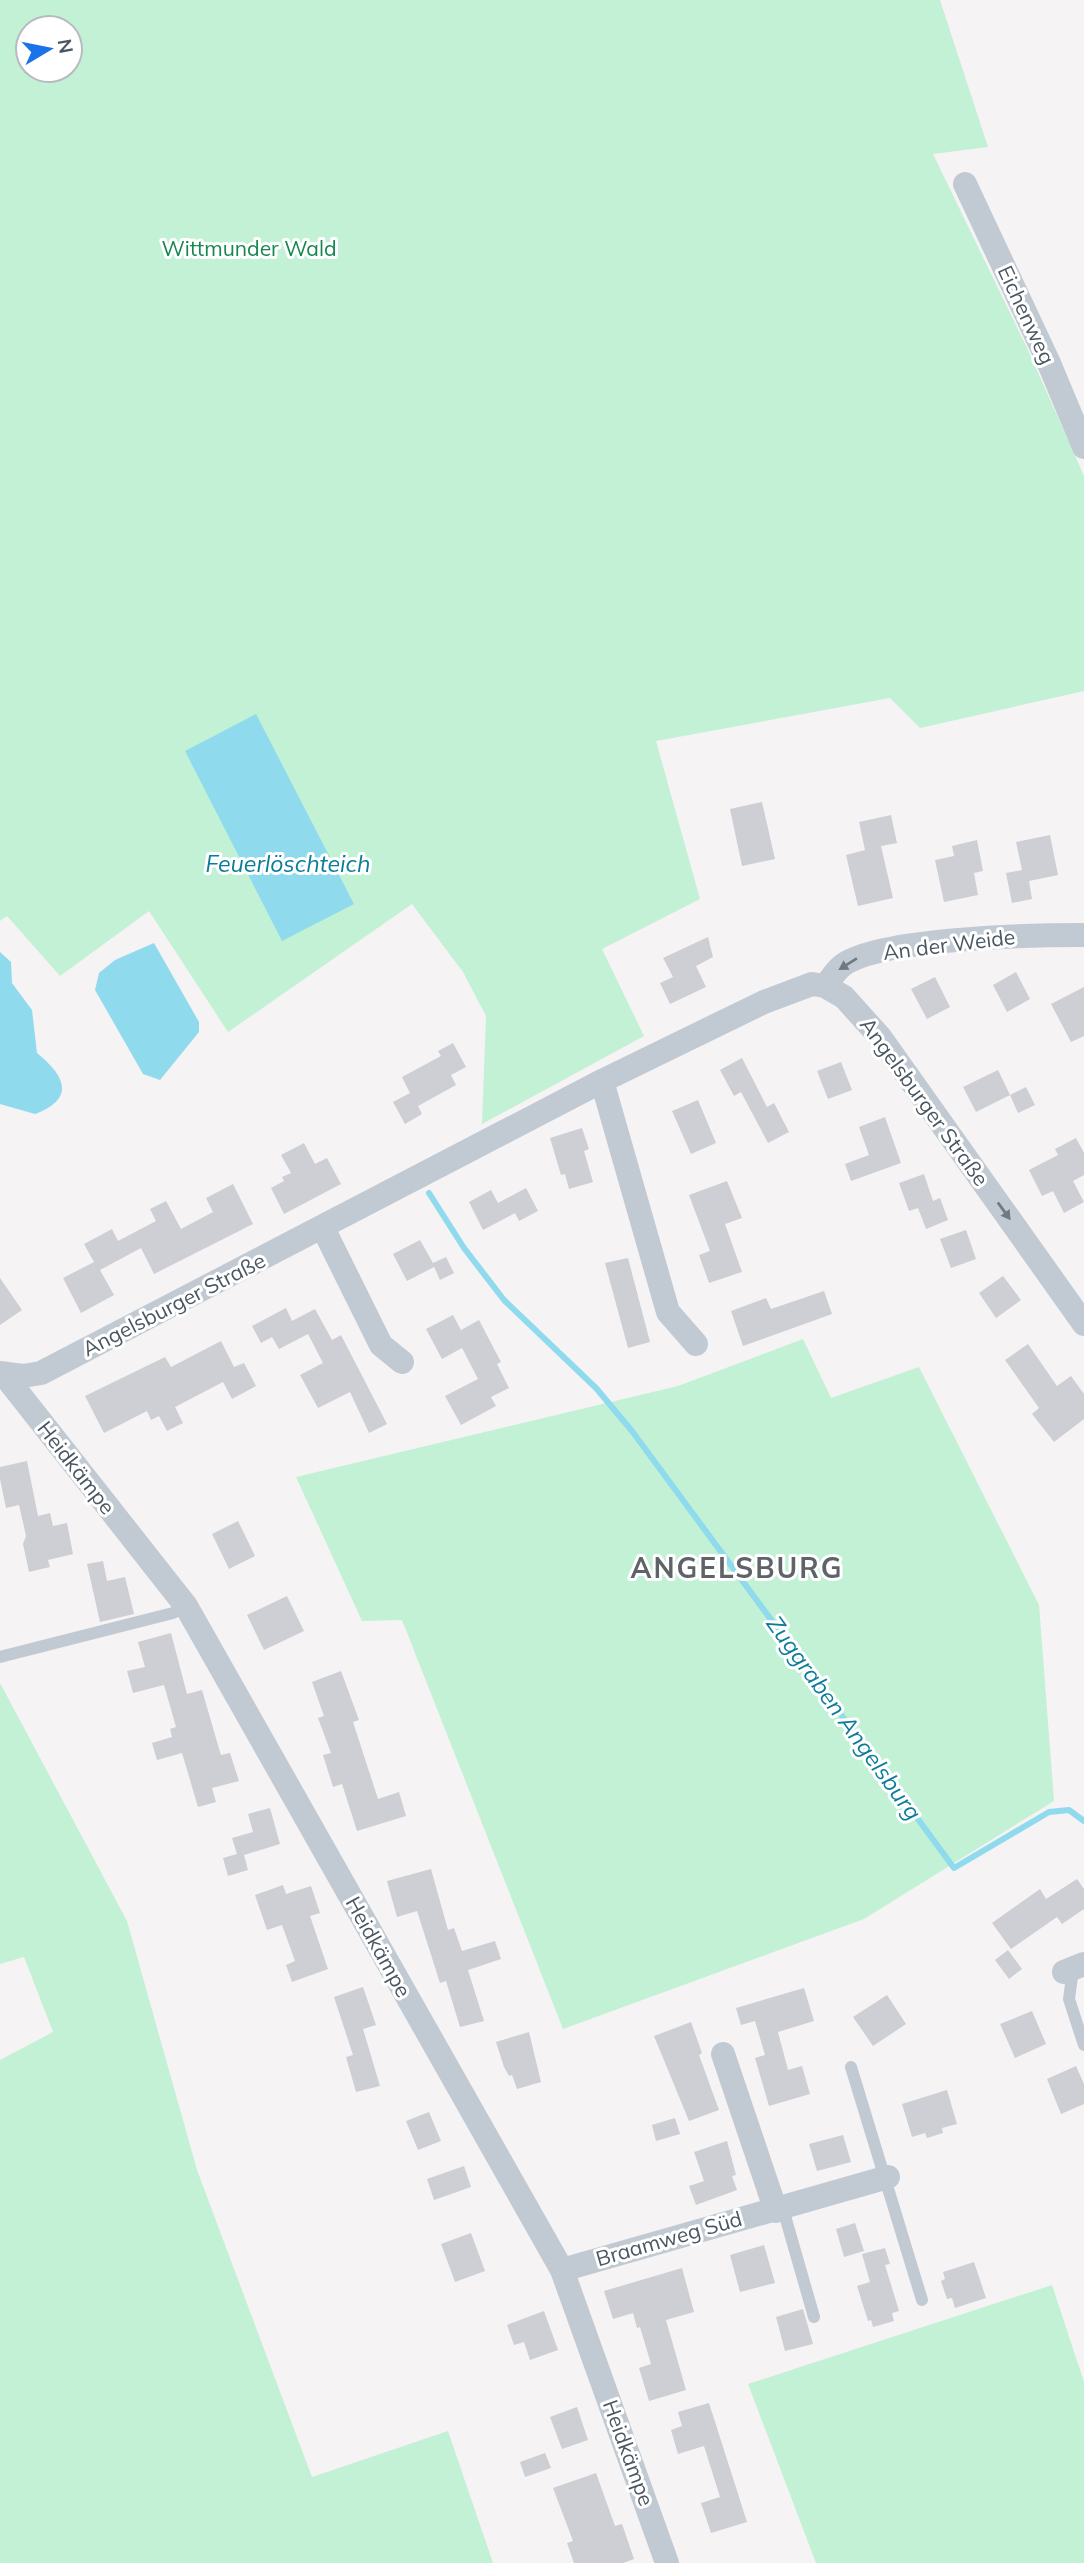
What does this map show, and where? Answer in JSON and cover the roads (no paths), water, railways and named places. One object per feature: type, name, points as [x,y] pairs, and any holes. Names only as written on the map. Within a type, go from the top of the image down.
[{"type":"street","name":"Eichenweg","points":[[965,184],[1048,361],[1084,447]]},
{"type":"street","name":"An der Weide","points":[[825,986],[841,966],[860,956],[895,949],[969,940],[1084,935]]},
{"type":"street","name":"Angelsburger Straße","points":[[9,1375],[41,1373],[57,1366],[602,1081],[764,1002],[812,984],[825,986],[844,997],[880,1037],[1084,1324]]},
{"type":"street","points":[[602,1081],[668,1312],[696,1344]]},
{"type":"street","points":[[323,1228],[381,1345],[402,1362]]},
{"type":"street","name":"Heidkämpe","points":[[9,1375],[186,1606],[562,2270],[667,2563]]},
{"type":"street","points":[[723,2054],[780,2210]]},
{"type":"street","name":"Braamweg Süd","points":[[562,2270],[750,2216],[780,2210],[886,2177]]},
{"type":"lane","points":[[0,1657],[173,1614],[186,1606]]},
{"type":"lane","points":[[1074,1968],[1069,1999],[1084,2045]]},
{"type":"lane","points":[[851,2067],[922,2300]]},
{"type":"lane","points":[[780,2210],[814,2317]]},
{"type":"water","name":"Feuerlöschteich","points":[[256,714],[354,904],[282,941],[185,751]]},
{"type":"water","points":[[154,943],[199,1022],[199,1032],[160,1080],[143,1074],[95,990],[99,973],[115,960]]},
{"type":"water","points":[[0,952],[11,962],[12,983],[32,1010],[37,1053],[54,1070],[62,1086],[57,1101],[35,1114],[0,1104]]},
{"type":"waterway","name":"Zuggraben Angelsburg","points":[[429,1193],[464,1248],[504,1300],[596,1388],[632,1431],[954,1868],[1049,1812],[1069,1810],[1084,1821]]},
{"type":"district","name":"ANGELSBURG","points":[[737,1568]]},
{"type":"park label","name":"Wittmunder Wald","points":[[249,249]]}]
